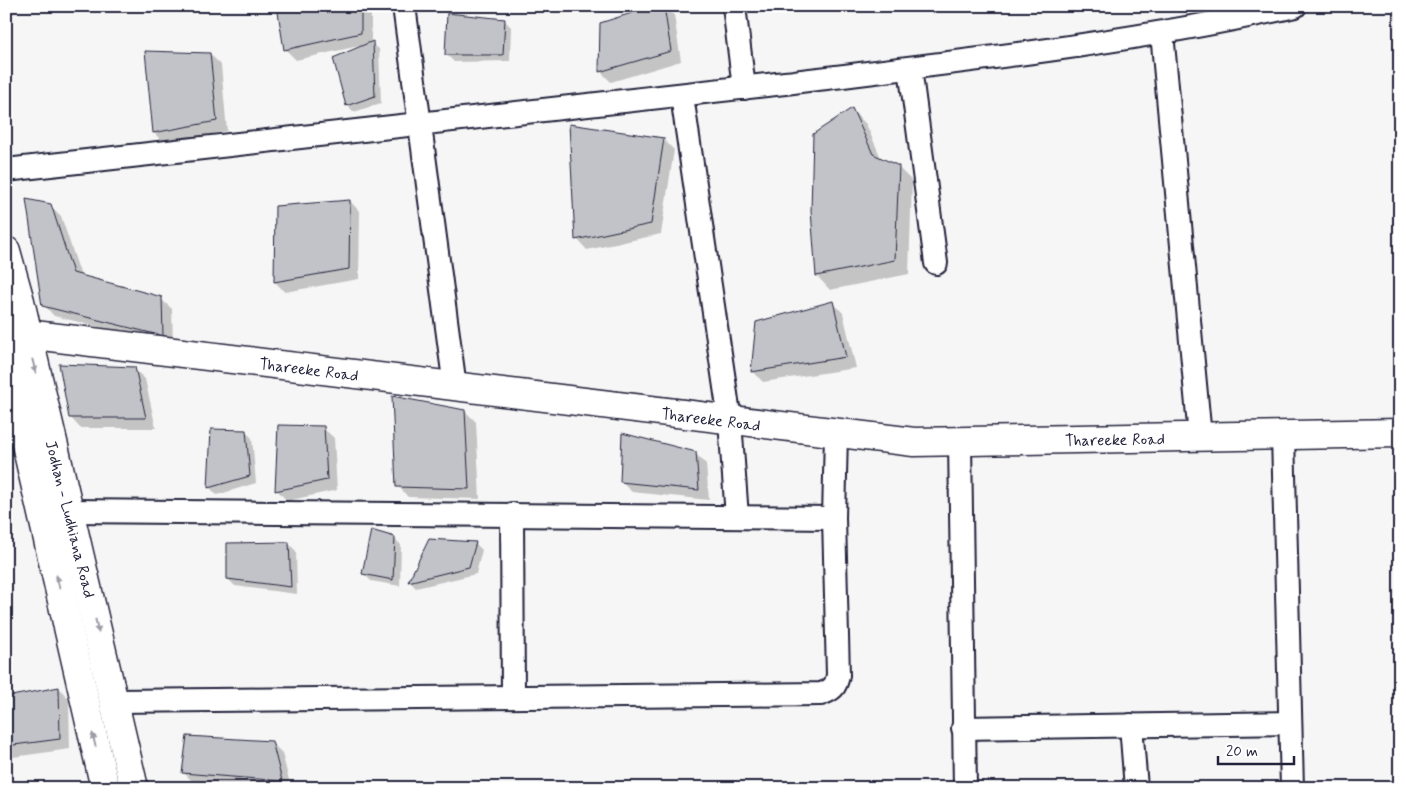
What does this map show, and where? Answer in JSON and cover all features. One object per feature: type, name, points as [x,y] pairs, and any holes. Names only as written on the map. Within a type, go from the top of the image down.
[{"type":"street","points":[[404,6],[454,387]]},
{"type":"street","points":[[734,6],[744,88]]},
{"type":"street","points":[[6,170],[420,126],[910,68],[1162,33],[1295,6]]},
{"type":"street","points":[[1162,33],[1200,437]]},
{"type":"street","points":[[910,68],[936,263]]},
{"type":"street","points":[[682,96],[730,421],[737,517]]},
{"type":"street","name":"Jodhan - Ludhiana Road","points":[[6,251],[16,336],[70,511],[134,788]]},
{"type":"street","name":"Thareeke Road","points":[[16,336],[914,442],[1400,433]]},
{"type":"street","name":"Jodhan - Ludhiana Road","points":[[6,357],[105,788]]},
{"type":"street","points":[[115,701],[821,694],[831,690],[836,684],[838,675],[834,518],[836,434]]},
{"type":"street","points":[[1283,435],[1292,788]]},
{"type":"street","points":[[960,442],[965,788]]},
{"type":"street","points":[[70,511],[834,518]]},
{"type":"street","points":[[512,514],[513,697]]},
{"type":"street","points":[[963,728],[1289,722]]},
{"type":"street","points":[[1132,725],[1136,788]]},
{"type":"building","points":[[277,6],[361,6],[361,33],[284,50]]},
{"type":"building","points":[[654,6],[664,6],[671,51],[599,72],[600,23]]},
{"type":"building","points":[[447,13],[505,19],[503,55],[445,55]]},
{"type":"building","points":[[373,41],[375,96],[346,106],[333,58]]},
{"type":"building","points":[[145,51],[210,53],[217,121],[153,133]]},
{"type":"building","points":[[852,108],[873,154],[899,166],[895,260],[816,276],[811,211],[813,134]]},
{"type":"building","points":[[569,124],[664,138],[651,224],[575,240]]},
{"type":"building","points":[[26,199],[51,204],[73,273],[162,297],[163,336],[42,306]]},
{"type":"building","points":[[350,200],[349,269],[274,282],[275,206]]},
{"type":"building","points":[[833,301],[846,357],[751,372],[756,322]]},
{"type":"building","points":[[59,364],[135,367],[146,418],[69,418]]},
{"type":"building","points":[[392,396],[465,410],[469,489],[396,487]]},
{"type":"building","points":[[278,425],[324,426],[327,480],[275,491]]},
{"type":"building","points":[[211,429],[246,430],[250,476],[208,488]]},
{"type":"building","points":[[622,433],[696,452],[699,490],[620,482]]},
{"type":"building","points":[[371,530],[395,537],[393,580],[362,574]]},
{"type":"building","points":[[429,539],[476,542],[469,567],[408,582]]},
{"type":"building","points":[[289,542],[291,587],[227,579],[227,543]]},
{"type":"building","points":[[59,687],[60,739],[6,746],[6,697]]},
{"type":"building","points":[[187,736],[272,741],[282,781],[182,773]]}]
